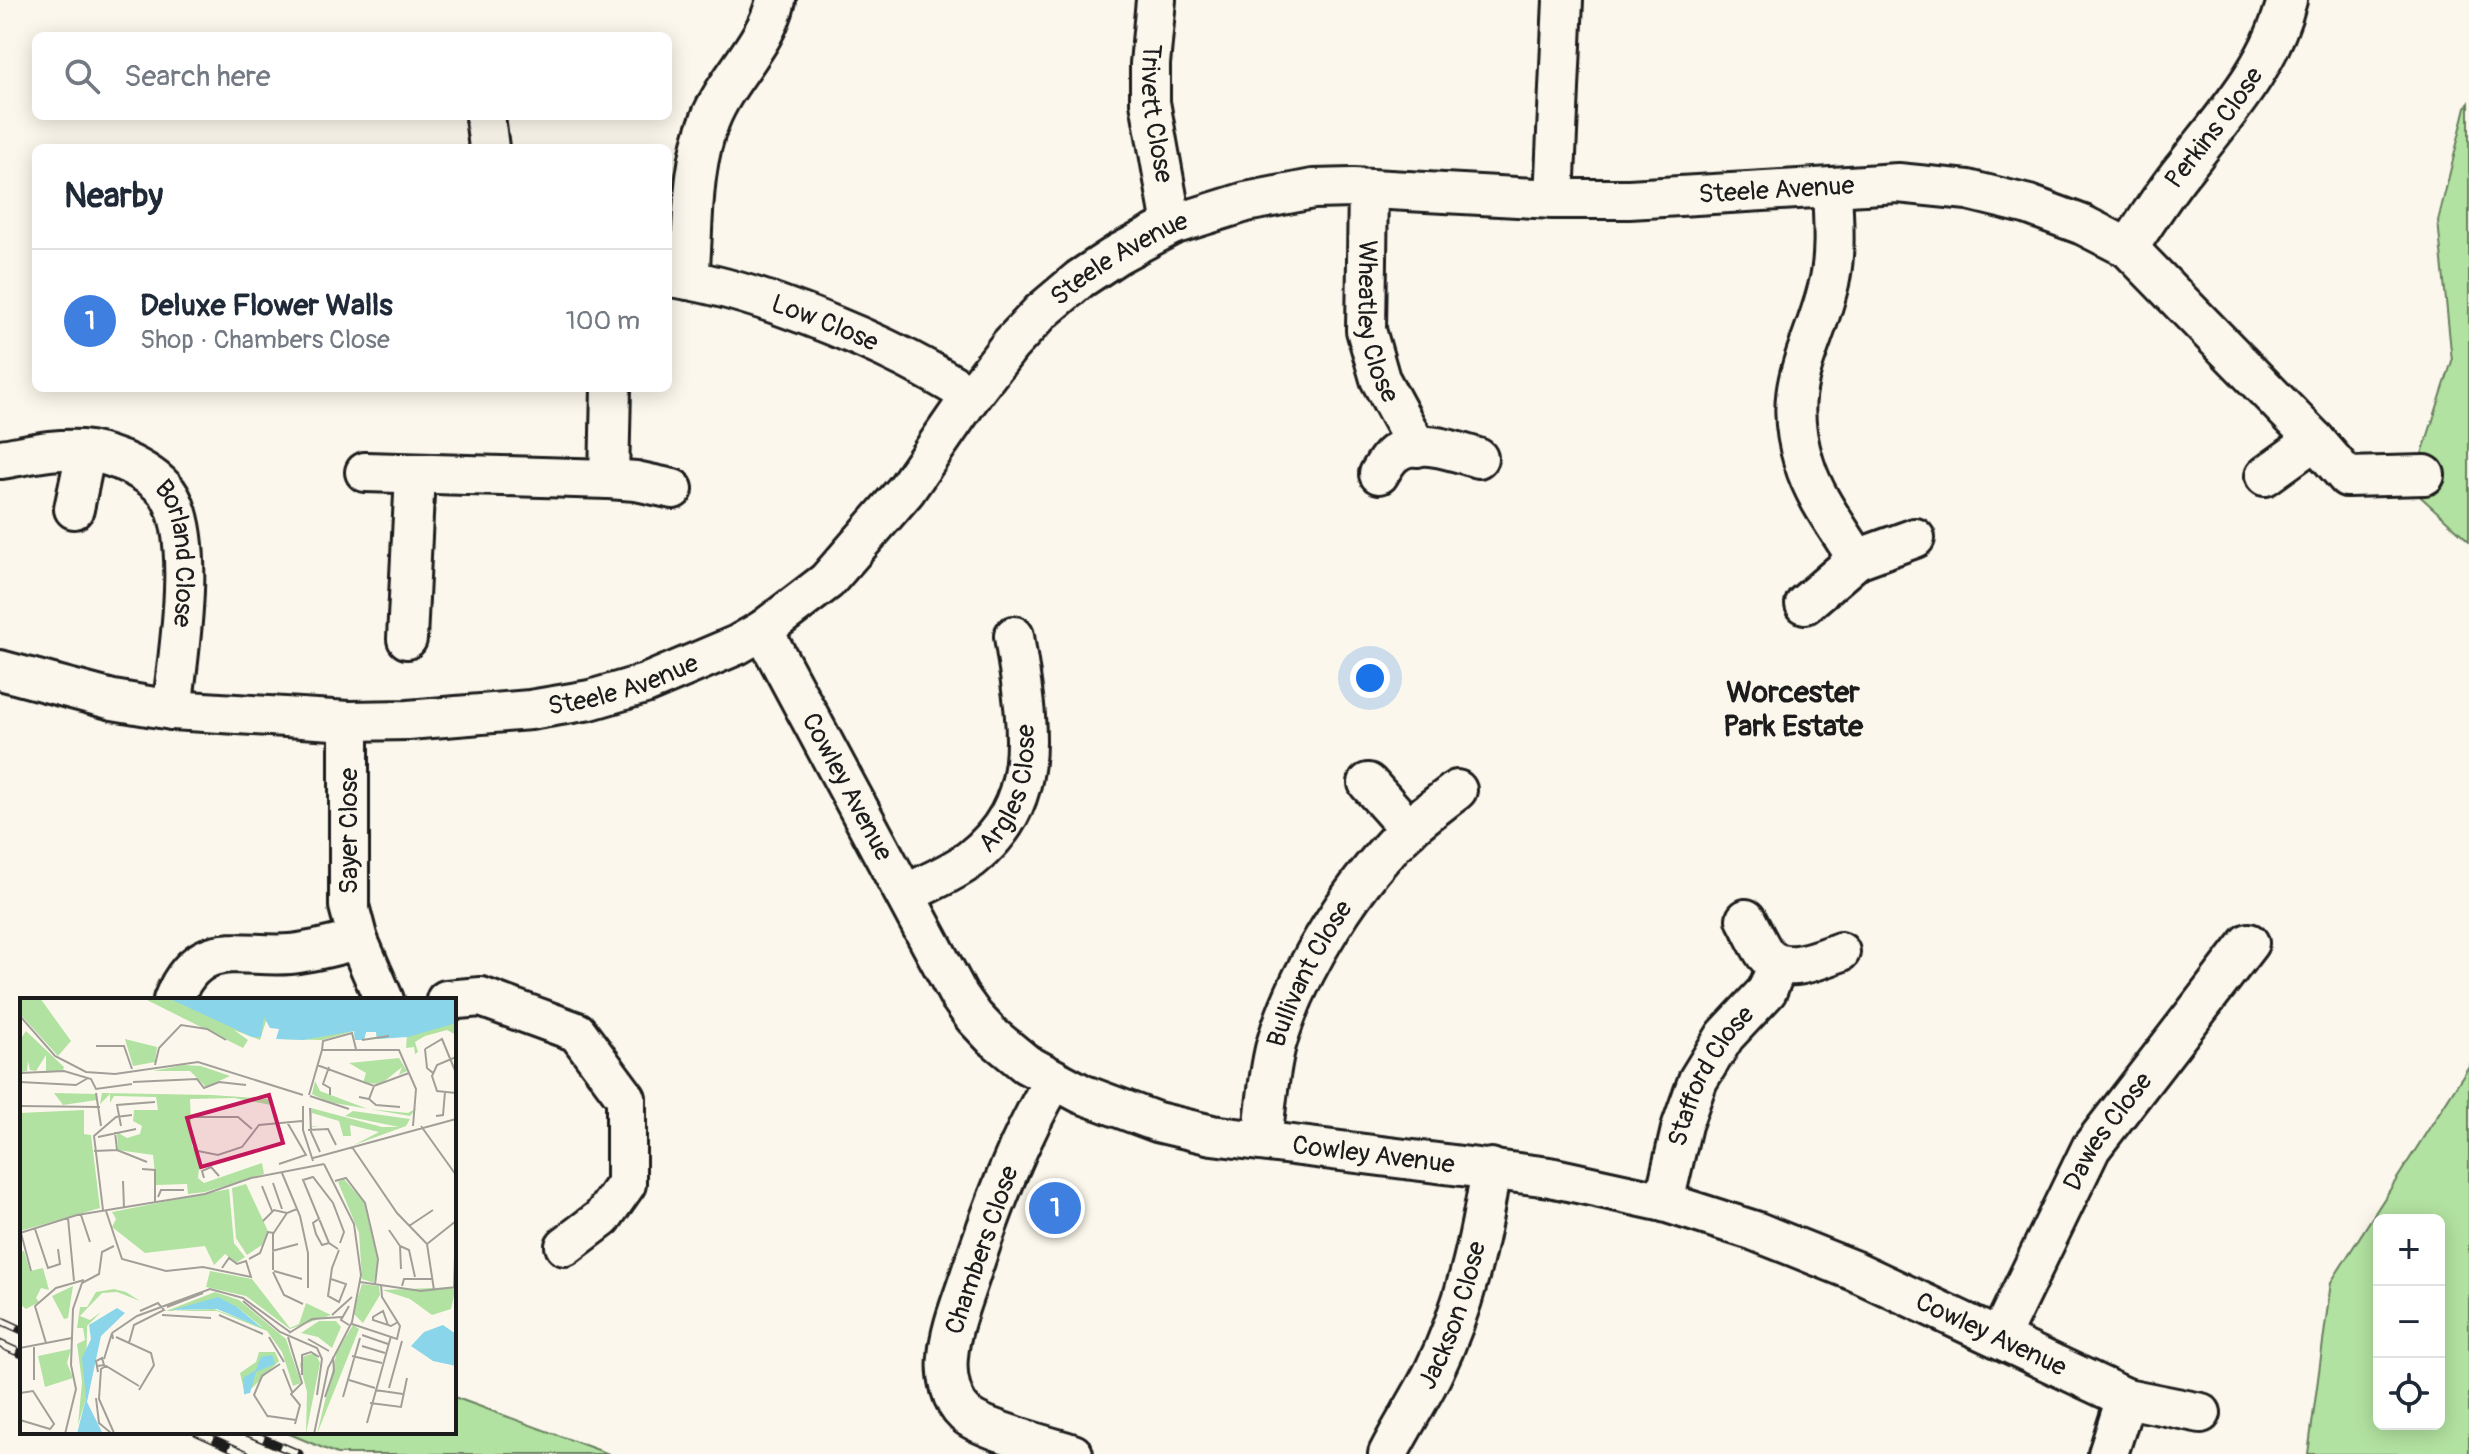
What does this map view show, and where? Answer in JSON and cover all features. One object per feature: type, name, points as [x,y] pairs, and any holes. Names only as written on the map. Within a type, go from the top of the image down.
[{"type":"street","points":[[678,278],[703,141],[715,109],[756,44],[776,0]]},
{"type":"street","name":"Trivett Close","points":[[1156,0],[1150,102],[1172,225]]},
{"type":"street","points":[[1554,199],[1563,0]]},
{"type":"street","name":"Perkins Close","points":[[2128,248],[2172,183],[2242,93],[2276,35],[2287,0]]},
{"type":"street","points":[[486,120],[488,144]]},
{"type":"street","name":"Steele Avenue","points":[[0,670],[113,700],[172,710],[349,721],[495,714],[590,700],[667,676],[763,630],[812,594],[863,542],[928,460],[1010,345],[1051,303],[1099,267],[1172,225],[1246,202],[1291,192],[1333,188],[1554,199],[1671,198],[1898,183],[1968,190],[2029,205],[2128,248],[2315,440],[2347,477],[2425,475]]},
{"type":"street","points":[[1832,187],[1832,264],[1818,320],[1797,376],[1795,418],[1806,470],[1857,559]]},
{"type":"street","name":"Wheatley Close","points":[[1368,189],[1366,330],[1380,379],[1417,447]]},
{"type":"street","name":"Low Close","points":[[678,278],[755,297],[845,330],[929,369],[971,396]]},
{"type":"street","points":[[609,479],[611,392]]},
{"type":"street","points":[[2265,476],[2315,440]]},
{"type":"street","points":[[1379,474],[1395,453],[1417,447],[1442,448],[1478,458]]},
{"type":"street","name":"Borland Close","points":[[1,459],[49,451],[86,451],[115,458],[147,474],[169,494],[176,509],[184,547],[172,710]]},
{"type":"street","points":[[74,509],[86,451]]},
{"type":"street","points":[[365,472],[609,479],[673,489]]},
{"type":"street","points":[[407,639],[415,474]]},
{"type":"street","points":[[1805,604],[1857,559],[1915,538]]},
{"type":"street","name":"Cowley Avenue","points":[[763,630],[940,962],[974,1017],[1014,1054],[1054,1080],[1111,1105],[1171,1126],[1262,1141],[1491,1168],[1588,1184],[1664,1202],[1741,1226],[1841,1265],[2126,1398],[2201,1413]]},
{"type":"street","name":"Argles Close","points":[[906,894],[976,855],[1001,826],[1014,803],[1025,766],[1028,732],[1014,636]]},
{"type":"street","name":"Sayer Close","points":[[349,721],[349,906],[358,940],[383,998]]},
{"type":"street","points":[[1368,783],[1409,829]]},
{"type":"street","name":"Bullivant Close","points":[[1262,1141],[1276,1048],[1308,970],[1337,919],[1360,887],[1409,829],[1457,790]]},
{"type":"street","points":[[1746,919],[1765,954],[1778,964],[1809,963],[1840,952]]},
{"type":"street","points":[[174,998],[193,968],[216,955],[245,951],[292,954],[358,940]]},
{"type":"street","name":"Dawes Close","points":[[1999,1338],[2091,1148],[2249,943]]},
{"type":"street","name":"Stafford Close","points":[[1664,1202],[1682,1125],[1698,1080],[1725,1036],[1767,991],[1778,964]]},
{"type":"street","points":[[456,999],[481,997],[577,1032],[626,1098],[626,1184],[602,1218],[565,1246]]},
{"type":"street","name":"Chambers Close","points":[[1054,1080],[998,1196],[960,1307],[949,1344],[947,1366],[951,1390],[966,1416],[1066,1453]]},
{"type":"street","name":"Jackson Close","points":[[1388,1454],[1432,1375],[1456,1320],[1478,1248],[1491,1168]]},
{"type":"street","points":[[2108,1454],[2126,1398]]},
{"type":"green space","points":[[2469,103],[2469,541],[2411,488],[2452,361],[2438,221]]},
{"type":"green space","points":[[2469,1066],[2469,1454],[2308,1454],[2331,1282],[2373,1216],[2373,1430],[2445,1430],[2445,1214],[2374,1214]]},
{"type":"green space","points":[[456,1398],[609,1454],[337,1454],[290,1434],[456,1434]]},
{"type":"railway","points":[[0,1320],[20,1329]]},
{"type":"railway","points":[[0,1344],[20,1353]]},
{"type":"railway","points":[[201,1434],[246,1454]]},
{"type":"railway","points":[[252,1434],[299,1454]]},
{"type":"place","name":"Deluxe Flower Walls","points":[[1055,1208]]},
{"type":"district","name":"Worcester Park Estate","points":[[1793,709]]}]
